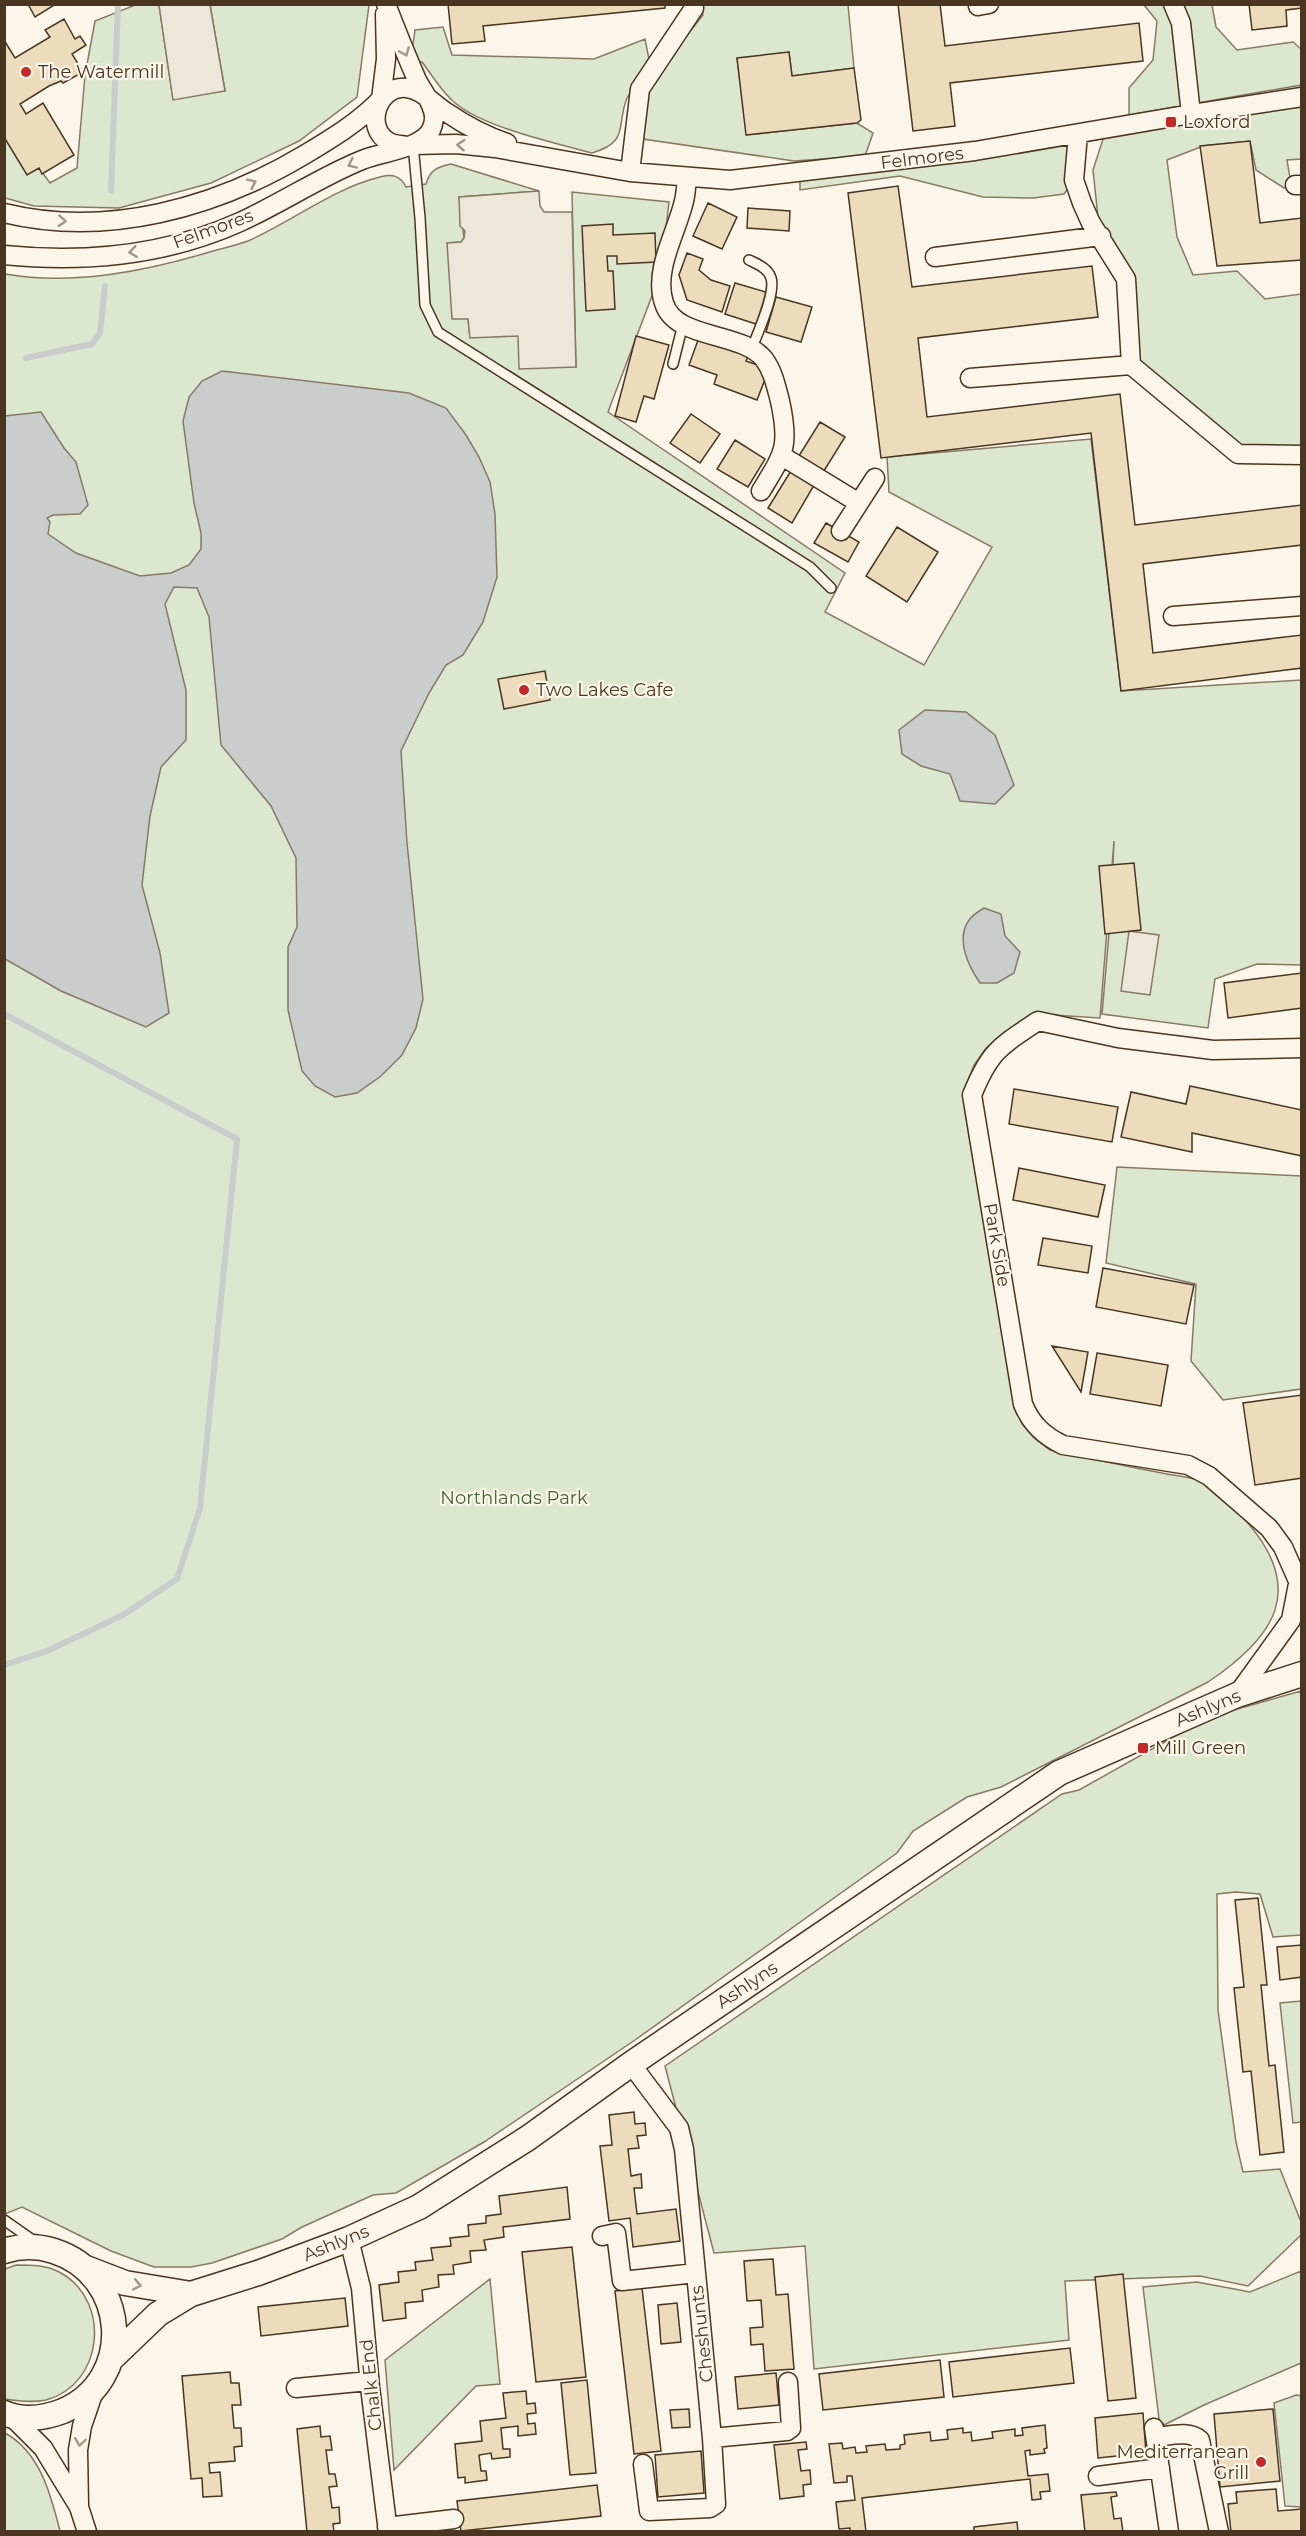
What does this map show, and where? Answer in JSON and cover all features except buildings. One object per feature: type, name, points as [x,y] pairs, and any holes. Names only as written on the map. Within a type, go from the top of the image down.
[{"type":"street","points":[[385,4],[407,57],[433,110],[431,129],[426,137],[410,146],[390,143],[377,127],[377,108],[381,99],[386,59],[385,4]]},
{"type":"street","points":[[630,172],[640,89],[694,8],[693,4]]},
{"type":"street","points":[[1173,4],[1181,23],[1191,114]]},
{"type":"street","points":[[381,99],[398,88],[419,91],[427,98]]},
{"type":"street","name":"Felmores","points":[[4,255],[45,258],[90,257],[144,251],[191,240],[238,223],[351,164],[384,152],[410,146],[456,144],[540,154],[630,172],[729,180],[975,151],[1302,97]]},
{"type":"street","name":"Felmores","points":[[427,98],[471,128],[540,154]]},
{"type":"street","name":"Felmores","points":[[4,213],[58,221],[111,220],[166,212],[216,198],[269,175],[323,144],[359,119],[381,99]]},
{"type":"street","points":[[1078,134],[1074,180],[1082,203],[1126,279],[1131,364]]},
{"type":"street","points":[[687,178],[684,201],[664,263],[661,285],[664,303],[671,316],[683,324],[752,348],[771,370],[786,435],[782,456],[761,491]]},
{"type":"street","points":[[934,257],[1101,236]]},
{"type":"street","points":[[970,378],[1131,364],[1238,454],[1302,455]]},
{"type":"street","points":[[782,456],[859,503]]},
{"type":"street","points":[[841,531],[875,478]]},
{"type":"street","points":[[1173,616],[1302,606]]},
{"type":"street","name":"Park Side","points":[[1300,1585],[1283,1546],[1269,1528],[1209,1476],[1188,1466],[1063,1445],[1050,1439],[1029,1418],[1023,1404],[972,1095],[982,1069],[999,1047],[1038,1021],[1118,1038],[1213,1050],[1302,1048]]},
{"type":"street","points":[[1237,1695],[1291,1620],[1300,1585]]},
{"type":"street","name":"Ashlyns","points":[[111,2359],[158,2314],[191,2294],[258,2273],[349,2239],[418,2207],[528,2138],[631,2064],[1059,1773],[1237,1695],[1302,1674]]},
{"type":"street","name":"Cheshunts","points":[[631,2064],[679,2128],[684,2149],[712,2438],[716,2504],[710,2508],[649,2511],[643,2464]]},
{"type":"street","points":[[602,2236],[616,2233],[622,2281],[696,2273]]},
{"type":"street","name":"Chalk End","points":[[349,2239],[361,2288],[369,2381],[388,2529]]},
{"type":"street","points":[[4,2251],[25,2247],[45,2248],[63,2254],[84,2267],[100,2285],[112,2309],[114,2341],[111,2359],[96,2386],[82,2427],[78,2450],[79,2507]]},
{"type":"street","name":"Ashlyns","points":[[84,2267],[125,2283],[191,2294]]},
{"type":"street","points":[[296,2388],[369,2381]]},
{"type":"street","points":[[712,2438],[787,2431],[791,2428],[788,2382]]},
{"type":"street","points":[[8,2415],[27,2418],[56,2413],[81,2400],[96,2386]]},
{"type":"street","points":[[8,2415],[43,2448],[79,2507],[87,2532]]},
{"type":"street","points":[[1169,2532],[1155,2433],[1186,2434],[1200,2440],[1219,2532]]},
{"type":"street","points":[[1098,2476],[1160,2468]]},
{"type":"street","points":[[388,2529],[454,2519]]},
{"type":"lane","points":[[410,146],[420,218],[425,305],[438,332],[810,567],[831,588]]},
{"type":"lane","points":[[749,260],[765,269],[771,278],[771,292],[752,348]]},
{"type":"lane","points":[[673,364],[683,324]]},
{"type":"lane","points":[[4,2220],[45,2248]]},
{"type":"green space","points":[[135,5],[159,5],[173,99],[225,91],[210,5],[369,5],[357,97],[299,141],[211,183],[119,208],[34,206],[5,198],[4,137],[39,168],[50,183],[77,168],[85,75],[95,21]]},
{"type":"green space","points":[[702,5],[848,5],[854,68],[792,76],[789,52],[737,59],[747,135],[857,123],[873,133],[865,156],[794,161],[643,139],[648,84],[703,15]]},
{"type":"green space","points":[[1144,5],[1212,5],[1216,27],[1237,50],[1293,42],[1301,49],[1301,85],[1129,115],[1129,88],[1153,60],[1157,21]]},
{"type":"green space","points":[[443,27],[452,55],[594,59],[645,39],[651,69],[627,98],[617,138],[604,149],[592,153],[500,126],[466,111],[449,98],[422,62],[417,62],[412,52],[415,30]]},
{"type":"green space","points":[[1301,102],[1301,159],[1287,160],[1291,184],[1284,188],[1256,170],[1250,141],[1203,146],[1167,160],[1177,237],[1193,275],[1237,271],[1265,299],[1301,294],[1301,449],[1238,454],[1131,365],[1127,273],[1099,227],[1093,170],[1105,133]]},
{"type":"green space","points":[[1054,145],[1071,146],[1074,180],[1064,194],[1033,198],[983,197],[900,176],[800,190],[800,178]]},
{"type":"green space","name":"Northlands Park","points":[[451,164],[539,191],[459,197],[464,238],[461,242],[447,243],[468,319],[470,337],[518,336],[576,367],[572,192],[669,202],[661,272],[608,412],[845,573],[825,612],[924,665],[992,547],[889,492],[887,457],[1091,439],[1121,691],[1301,680],[1301,965],[1257,964],[1215,979],[1208,1028],[1102,1014],[1114,841],[1100,1018],[1037,1014],[1013,1027],[986,1048],[974,1065],[965,1088],[965,1111],[1014,1401],[1022,1424],[1034,1438],[1050,1450],[1194,1478],[1203,1482],[1226,1500],[1247,1522],[1265,1547],[1275,1569],[1278,1591],[1275,1611],[1265,1630],[1251,1648],[1208,1682],[1001,1787],[967,1797],[913,1831],[897,1853],[635,2040],[484,2142],[396,2193],[373,2195],[302,2227],[282,2239],[212,2263],[191,2267],[154,2267],[111,2251],[22,2207],[5,2214],[5,274],[57,278],[83,277],[162,265],[248,241],[329,197],[363,182],[392,176],[401,180],[406,187],[426,184],[435,170]]},
{"type":"green space","points":[[1117,1167],[1301,1176],[1301,1389],[1223,1400],[1191,1361],[1196,1284],[1106,1263]]},
{"type":"green space","points":[[1301,1691],[1301,1935],[1273,1937],[1260,1894],[1236,1892],[1217,1894],[1218,2010],[1236,2142],[1243,2172],[1280,2169],[1301,2222],[1301,2235],[1248,2286],[1200,2276],[1065,2281],[1069,2340],[814,2369],[805,2246],[714,2253],[665,2066],[1062,1794],[1079,1790],[1209,1717]]},
{"type":"green space","points":[[1301,2001],[1301,2122],[1293,2123],[1280,2003]]},
{"type":"green space","points":[[16,2265],[34,2265],[61,2273],[77,2286],[88,2303],[94,2322],[94,2342],[89,2361],[80,2378],[65,2391],[46,2400],[30,2402],[5,2399],[5,2269]]},
{"type":"green space","points":[[1301,2271],[1301,2363],[1204,2405],[1160,2427],[1143,2287],[1197,2282],[1250,2292]]},
{"type":"green space","points":[[490,2279],[500,2384],[476,2386],[394,2470],[385,2360]]},
{"type":"green space","points":[[1296,2395],[1302,2396],[1301,2507],[1285,2506],[1274,2403]]},
{"type":"green space","points":[[5,2433],[27,2451],[35,2463],[48,2489],[60,2531],[5,2531]]},
{"type":"shaded area","points":[[159,5],[210,5],[225,91],[173,100]]},
{"type":"shaded area","points":[[539,191],[540,206],[544,212],[572,212],[576,367],[519,369],[518,336],[470,338],[468,319],[452,319],[447,243],[461,242],[464,238],[465,231],[460,226],[459,197]]},
{"type":"shaded area","points":[[222,371],[409,393],[446,408],[479,457],[490,482],[495,514],[497,577],[483,622],[463,655],[446,665],[429,693],[401,751],[407,843],[423,999],[416,1028],[402,1055],[381,1076],[357,1093],[335,1097],[315,1086],[302,1071],[288,1010],[288,947],[297,927],[296,858],[271,806],[221,745],[209,617],[197,588],[174,587],[165,604],[186,690],[186,740],[161,767],[150,816],[142,885],[160,953],[169,1013],[146,1027],[61,991],[5,959],[5,416],[41,412],[64,448],[76,462],[88,505],[80,514],[53,515],[47,518],[50,522],[48,534],[76,553],[140,576],[171,573],[189,565],[201,549],[201,533],[194,503],[183,421],[189,397],[202,381]]},
{"type":"shaded area","points":[[925,710],[966,712],[995,735],[1014,785],[995,804],[960,801],[950,774],[921,766],[902,754],[899,730]]},
{"type":"shaded area","points":[[984,908],[1001,914],[1005,936],[1020,952],[1014,973],[997,983],[980,983],[968,961],[963,945],[963,936],[969,920]]},
{"type":"shaded area","points":[[1129,931],[1159,935],[1150,995],[1121,991]]},
{"type":"waterway","points":[[111,191],[118,4]]},
{"type":"waterway","points":[[26,358],[92,344],[100,333],[105,286]]},
{"type":"waterway","points":[[4,1014],[237,1139],[200,1508],[177,1579],[123,1615],[47,1651],[4,1665]]},
{"type":"place","name":"The Watermill","points":[[26,72]]},
{"type":"place","name":"Loxford","points":[[1171,122]]},
{"type":"place","name":"Two Lakes Cafe","points":[[524,690]]},
{"type":"place","name":"Mill Green","points":[[1143,1748]]},
{"type":"place","name":"Mediterranean Grill","points":[[1261,2462]]}]
